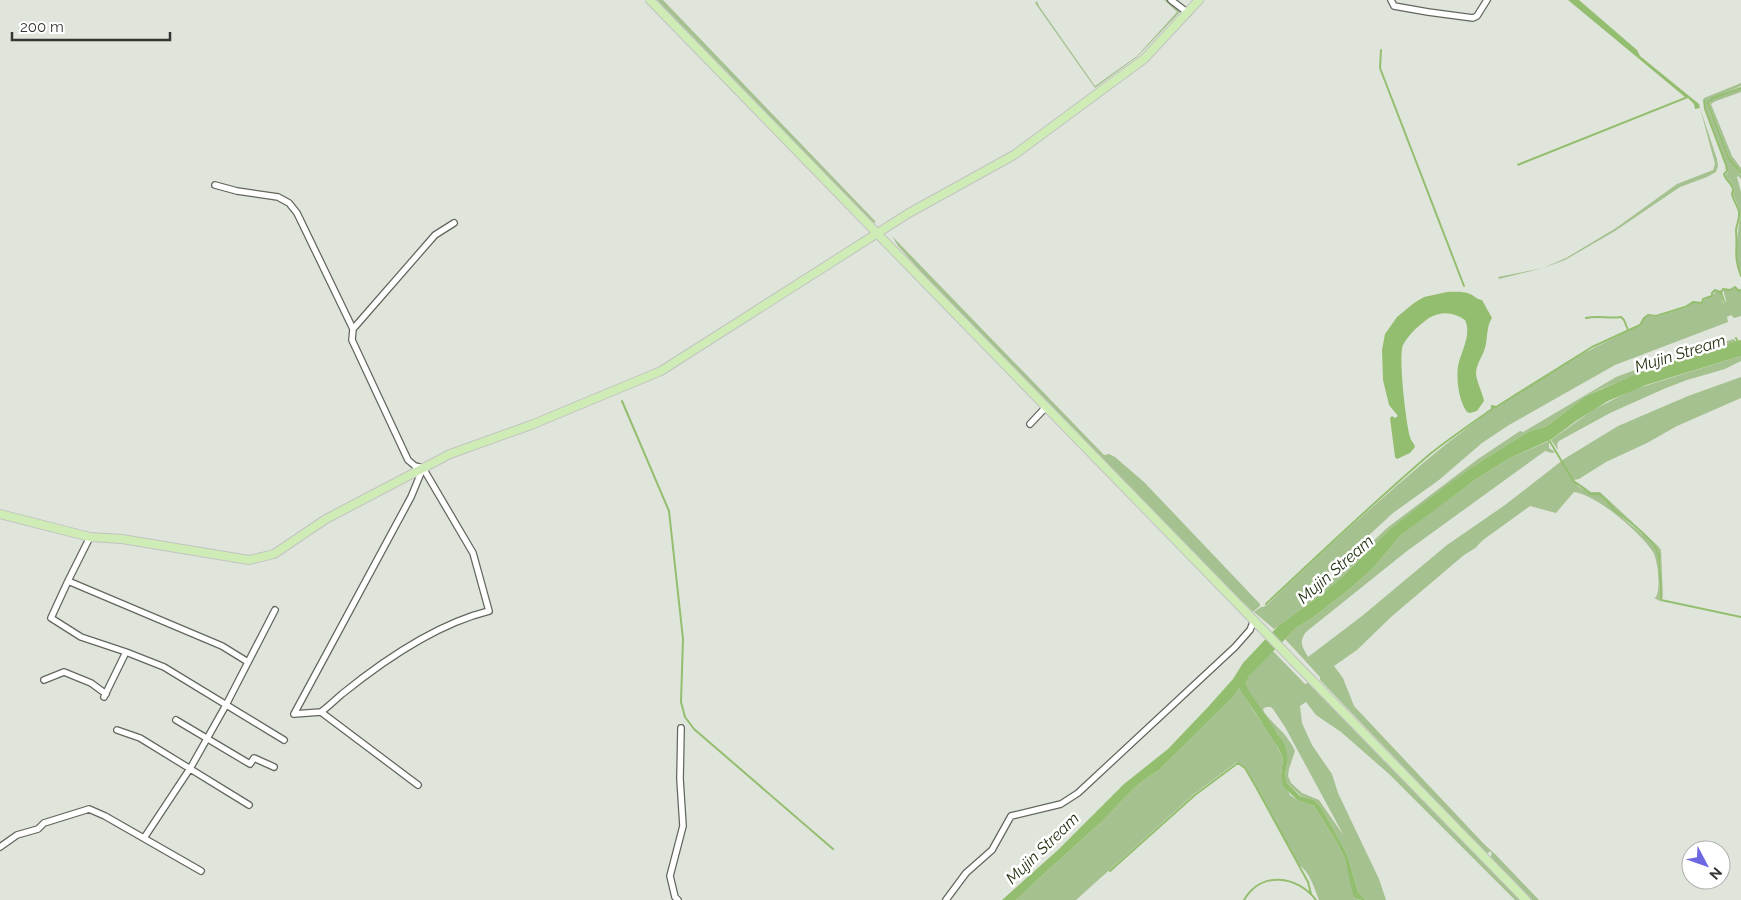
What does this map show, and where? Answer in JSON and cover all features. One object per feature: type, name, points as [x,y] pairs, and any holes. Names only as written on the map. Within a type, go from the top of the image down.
[{"type":"main road","points":[[650,0],[1526,900]]},
{"type":"main road","points":[[0,514],[90,537],[122,540],[250,560],[274,554],[326,518],[450,454],[531,425],[661,371],[909,213],[1014,155],[1144,59],[1199,0]]},
{"type":"street","points":[[1172,0],[1188,13]]},
{"type":"street","points":[[1391,0],[1394,6],[1468,18],[1477,16],[1487,0]]},
{"type":"street","points":[[215,185],[237,191],[278,197],[289,203],[297,213],[353,329],[352,340],[408,460],[415,466],[423,468],[473,553],[489,611],[467,617],[405,648],[342,694],[321,712],[294,714],[411,497],[423,468]]},
{"type":"street","points":[[353,329],[435,235],[454,223]]},
{"type":"street","points":[[1030,424],[1046,407]]},
{"type":"street","points":[[90,537],[51,618],[80,637],[164,667],[284,740]]},
{"type":"street","points":[[68,581],[222,646],[248,662]]},
{"type":"street","points":[[144,838],[190,768],[226,705],[275,610]]},
{"type":"street","points":[[946,900],[966,873],[992,850],[1011,816],[1061,804],[1078,793],[1235,647],[1256,623]]},
{"type":"street","points":[[44,680],[64,672],[91,683],[105,695],[126,652]]},
{"type":"street","points":[[321,712],[418,785]]},
{"type":"street","points":[[176,720],[250,764],[254,758],[274,767]]},
{"type":"street","points":[[678,900],[675,897],[670,876],[683,826],[680,779],[681,728]]},
{"type":"street","points":[[117,730],[140,738],[249,805]]},
{"type":"street","points":[[0,847],[17,835],[38,829],[44,823],[89,809],[201,871]]},
{"type":"shaded area","points":[[657,0],[663,0],[876,222],[874,223],[870,220]]},
{"type":"shaded area","points":[[1164,0],[1167,0],[1180,12],[1137,57],[1095,88],[1035,3],[1037,1],[1095,86],[1137,56],[1177,12]]},
{"type":"shaded area","points":[[1568,0],[1579,0],[1637,50],[1640,56],[1699,104],[1700,108],[1695,109],[1694,104],[1688,98],[1518,166],[1517,164],[1685,97]]},
{"type":"shaded area","points":[[1741,83],[1741,86],[1710,99],[1707,104],[1729,160],[1741,175],[1741,179],[1737,177],[1741,192],[1741,274],[1737,264],[1736,250],[1739,208],[1733,194],[1734,188],[1725,175],[1728,172],[1706,110],[1704,98]]},
{"type":"shaded area","points":[[1741,88],[1741,92],[1711,104],[1732,156],[1741,168],[1741,173],[1730,159],[1709,104],[1713,98]]},
{"type":"shaded area","points":[[1700,108],[1717,159],[1718,166],[1716,172],[1680,187],[1615,231],[1565,260],[1543,268],[1566,258],[1616,228],[1677,184],[1713,170],[1715,164]]},
{"type":"shaded area","points":[[892,236],[1104,455],[1109,454],[1115,457],[1144,482],[1260,606],[1253,612],[1243,604],[923,274],[898,246]]},
{"type":"shaded area","points":[[1543,268],[1499,279],[1498,277]]},
{"type":"shaded area","points":[[1735,288],[1741,291],[1741,316],[1734,318],[1731,315],[1727,317],[1728,322],[1615,365],[1509,425],[1482,443],[1439,480],[1393,513],[1306,593],[1311,598],[1387,528],[1478,459],[1520,431],[1523,432],[1616,377],[1654,363],[1734,339],[1735,343],[1721,345],[1680,358],[1586,396],[1547,426],[1528,432],[1483,460],[1390,529],[1342,577],[1274,629],[1254,612],[1267,605],[1325,550],[1423,463],[1493,407],[1497,407],[1570,360],[1640,326],[1644,318],[1649,316],[1656,317],[1685,308],[1692,303],[1702,303],[1716,291],[1721,293],[1723,303],[1726,301],[1723,289],[1730,290]]},
{"type":"shaded area","points":[[1447,292],[1467,293],[1482,300],[1492,318],[1485,348],[1476,370],[1484,401],[1477,411],[1470,413],[1464,408],[1460,396],[1457,371],[1467,337],[1465,320],[1447,313],[1429,318],[1408,337],[1403,345],[1401,362],[1405,405],[1408,429],[1415,447],[1410,453],[1397,459],[1395,457],[1390,418],[1398,416],[1389,405],[1383,380],[1382,350],[1385,334],[1397,317],[1414,303],[1424,297]]},
{"type":"shaded area","points":[[1741,340],[1741,356],[1646,385],[1608,401],[1552,439],[1508,459],[1475,480],[1401,535],[1373,568],[1350,589],[1311,619],[1297,627],[1249,676],[1246,683],[1247,688],[1285,745],[1288,760],[1285,774],[1287,783],[1300,796],[1314,800],[1321,807],[1347,854],[1358,892],[1366,900],[1355,898],[1353,895],[1345,859],[1314,806],[1297,800],[1283,786],[1281,776],[1283,759],[1278,747],[1239,688],[1234,696],[1159,770],[1133,789],[1096,827],[1016,900],[1002,900],[1059,849],[1124,784],[1168,749],[1208,707],[1233,679],[1243,663],[1278,626],[1342,577],[1390,529],[1446,486],[1528,432],[1547,426],[1586,396],[1644,371]]},
{"type":"shaded area","points":[[1741,356],[1741,361],[1725,369],[1666,388],[1610,413],[1559,441],[1557,444],[1558,450],[1551,440],[1593,410],[1632,390]]},
{"type":"shaded area","points":[[1741,377],[1741,398],[1677,426],[1574,480],[1591,492],[1600,492],[1658,546],[1661,550],[1663,599],[1658,550],[1655,548],[1648,538],[1634,524],[1609,504],[1618,514],[1647,538],[1658,552],[1660,601],[1654,598],[1658,593],[1659,581],[1655,556],[1647,544],[1629,525],[1606,507],[1584,495],[1574,492],[1556,513],[1530,506],[1483,540],[1477,547],[1464,555],[1391,617],[1357,650],[1334,666],[1343,678],[1354,706],[1539,900],[1532,900],[1490,857],[1492,854],[1490,851],[1487,854],[1320,680],[1320,677],[1285,639],[1297,627],[1311,619],[1350,589],[1373,568],[1401,535],[1475,480],[1508,459],[1549,441],[1549,448],[1555,452],[1545,451],[1407,551],[1306,632],[1302,642],[1308,657],[1362,616],[1447,545],[1505,505],[1564,459],[1618,426],[1688,396]],"holes":[[[1572,480],[1590,493],[1599,494],[1609,504],[1599,495],[1590,494]]]},
{"type":"shaded area","points":[[1273,651],[1305,684],[1309,682],[1522,900],[1515,900],[1389,774],[1341,732],[1316,715],[1306,702],[1300,706],[1302,723],[1312,745],[1332,774],[1338,793],[1379,879],[1386,900],[1366,900],[1358,892],[1347,854],[1321,807],[1314,800],[1301,796],[1287,783],[1285,774],[1288,760],[1278,734],[1266,720],[1246,688],[1251,672]],"holes":[[[1271,707],[1285,727],[1344,836],[1319,800],[1302,793],[1291,783],[1288,776],[1295,751],[1288,739],[1264,712],[1263,709]]]},
{"type":"shaded area","points":[[1239,688],[1275,741],[1283,759],[1281,776],[1290,795],[1297,800],[1314,806],[1336,841],[1345,859],[1355,898],[1359,900],[1319,900],[1309,876],[1299,865],[1254,782],[1245,768],[1237,762],[1194,794],[1076,900],[1016,900],[1096,827],[1133,789],[1159,770],[1234,696]]},
{"type":"waterway","points":[[1381,50],[1380,68],[1464,286]]},
{"type":"waterway","points":[[1741,88],[1713,98],[1708,102],[1729,159],[1741,173]]},
{"type":"waterway","points":[[1704,100],[1705,109],[1726,165],[1727,171],[1724,174],[1733,188],[1732,194],[1739,212],[1736,231],[1736,253],[1741,276]]},
{"type":"waterway","points":[[1266,604],[1409,472],[1438,448],[1492,409],[1492,406],[1496,407],[1592,347],[1640,325],[1648,315],[1656,316],[1685,307],[1693,302],[1702,303],[1703,299],[1712,296],[1715,290],[1720,292],[1723,289],[1730,290],[1735,287],[1739,291],[1741,290]]},
{"type":"waterway","points":[[1721,292],[1724,301]]},
{"type":"waterway","points":[[1586,318],[1621,317],[1628,330]]},
{"type":"waterway","points":[[1736,338],[1741,348]]},
{"type":"waterway","points":[[622,401],[669,511],[683,639],[681,702],[685,717],[694,729],[833,849]]},
{"type":"waterway","points":[[1549,440],[1574,482],[1590,494],[1601,496],[1653,544],[1659,555],[1661,600],[1741,617]]},
{"type":"waterway","points":[[1110,871],[1195,795],[1238,763],[1245,768],[1256,787],[1308,882],[1311,894]]},
{"type":"waterway","points":[[1244,900],[1260,884],[1279,880],[1299,885],[1316,900]]},
{"type":"water label","name":"Mujin Stream","points":[[1680,353]]},
{"type":"water label","name":"Mujin Stream","points":[[1335,569]]},
{"type":"water label","name":"Mujin Stream","points":[[1042,848]]}]
